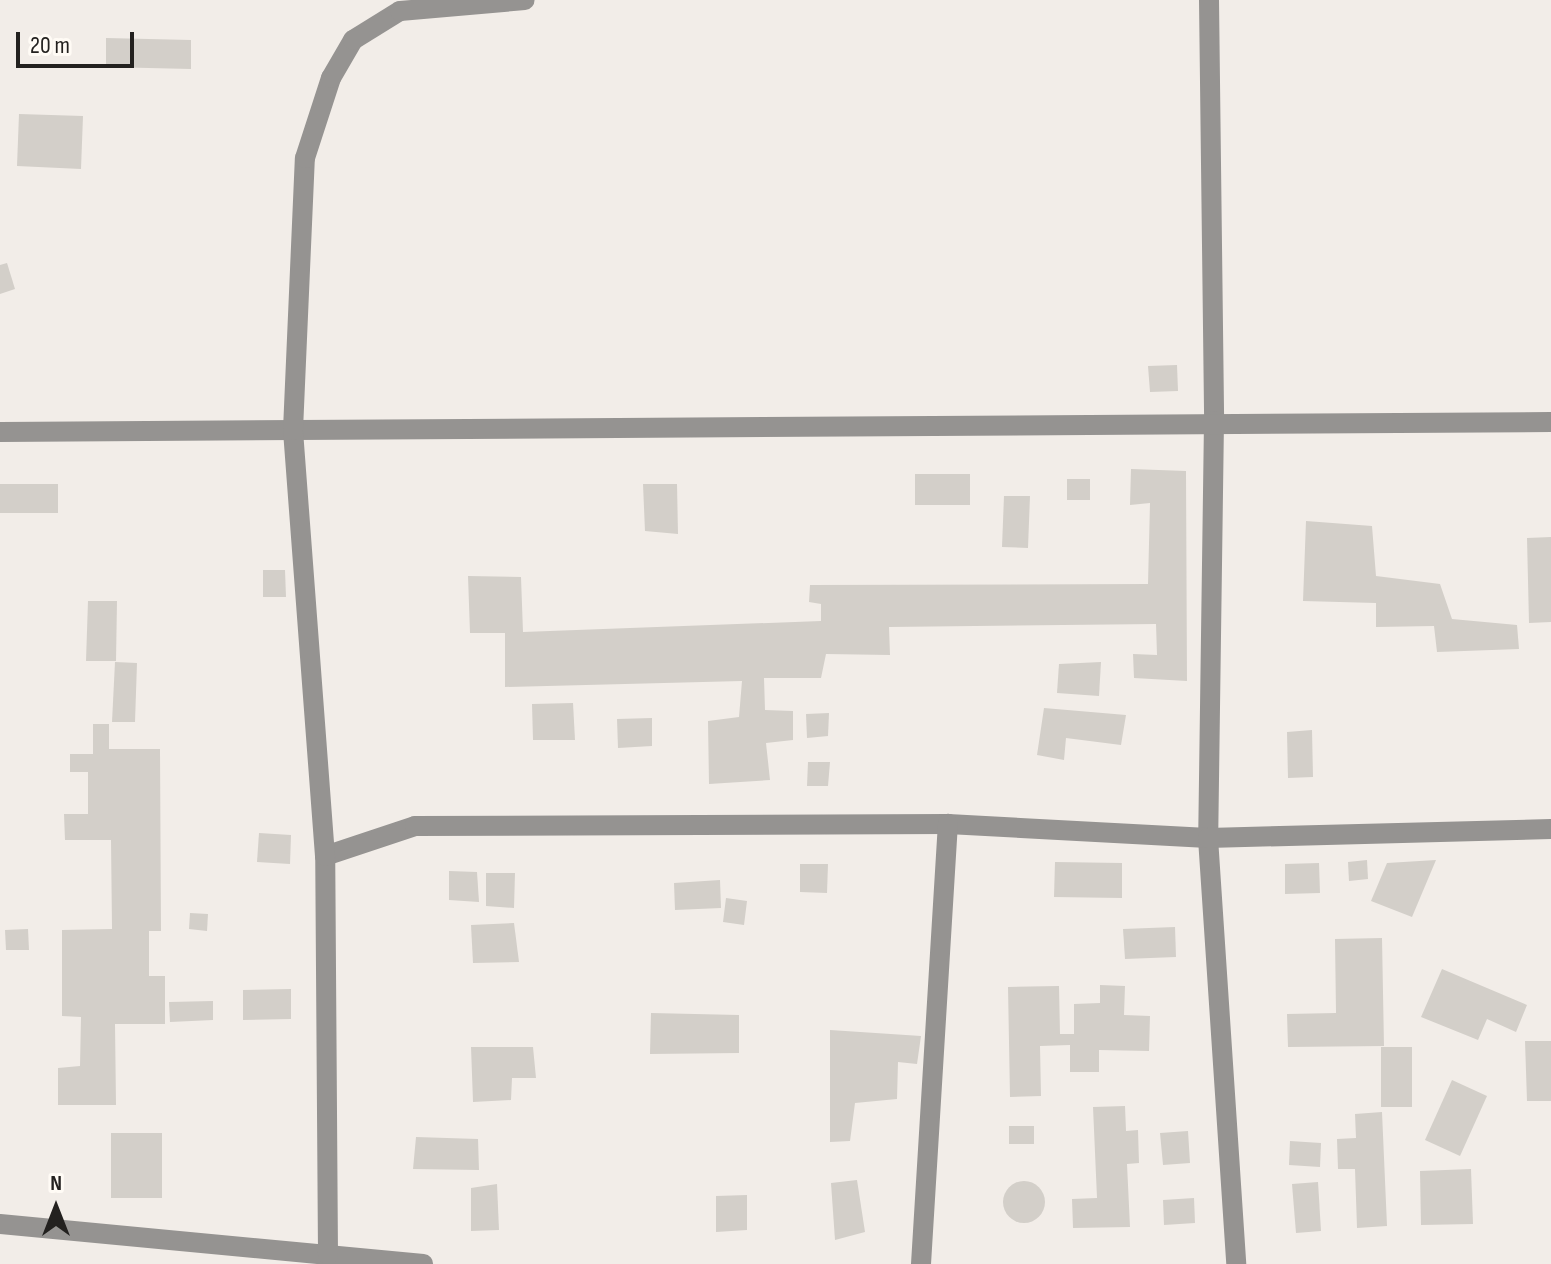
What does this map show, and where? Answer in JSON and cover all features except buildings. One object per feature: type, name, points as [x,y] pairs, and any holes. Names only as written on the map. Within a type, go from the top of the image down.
[{"type":"street","points":[[328,1255],[325,856],[293,430],[305,158],[331,78],[353,40],[400,11],[525,0]]},
{"type":"street","points":[[1209,0],[1214,421],[1208,838],[1236,1264]]},
{"type":"street","points":[[0,432],[1214,421],[1551,422]]},
{"type":"street","points":[[325,856],[415,826],[948,824],[1208,838],[1551,829]]},
{"type":"street","points":[[921,1264],[948,824]]},
{"type":"street","points":[[0,1224],[423,1264]]}]
